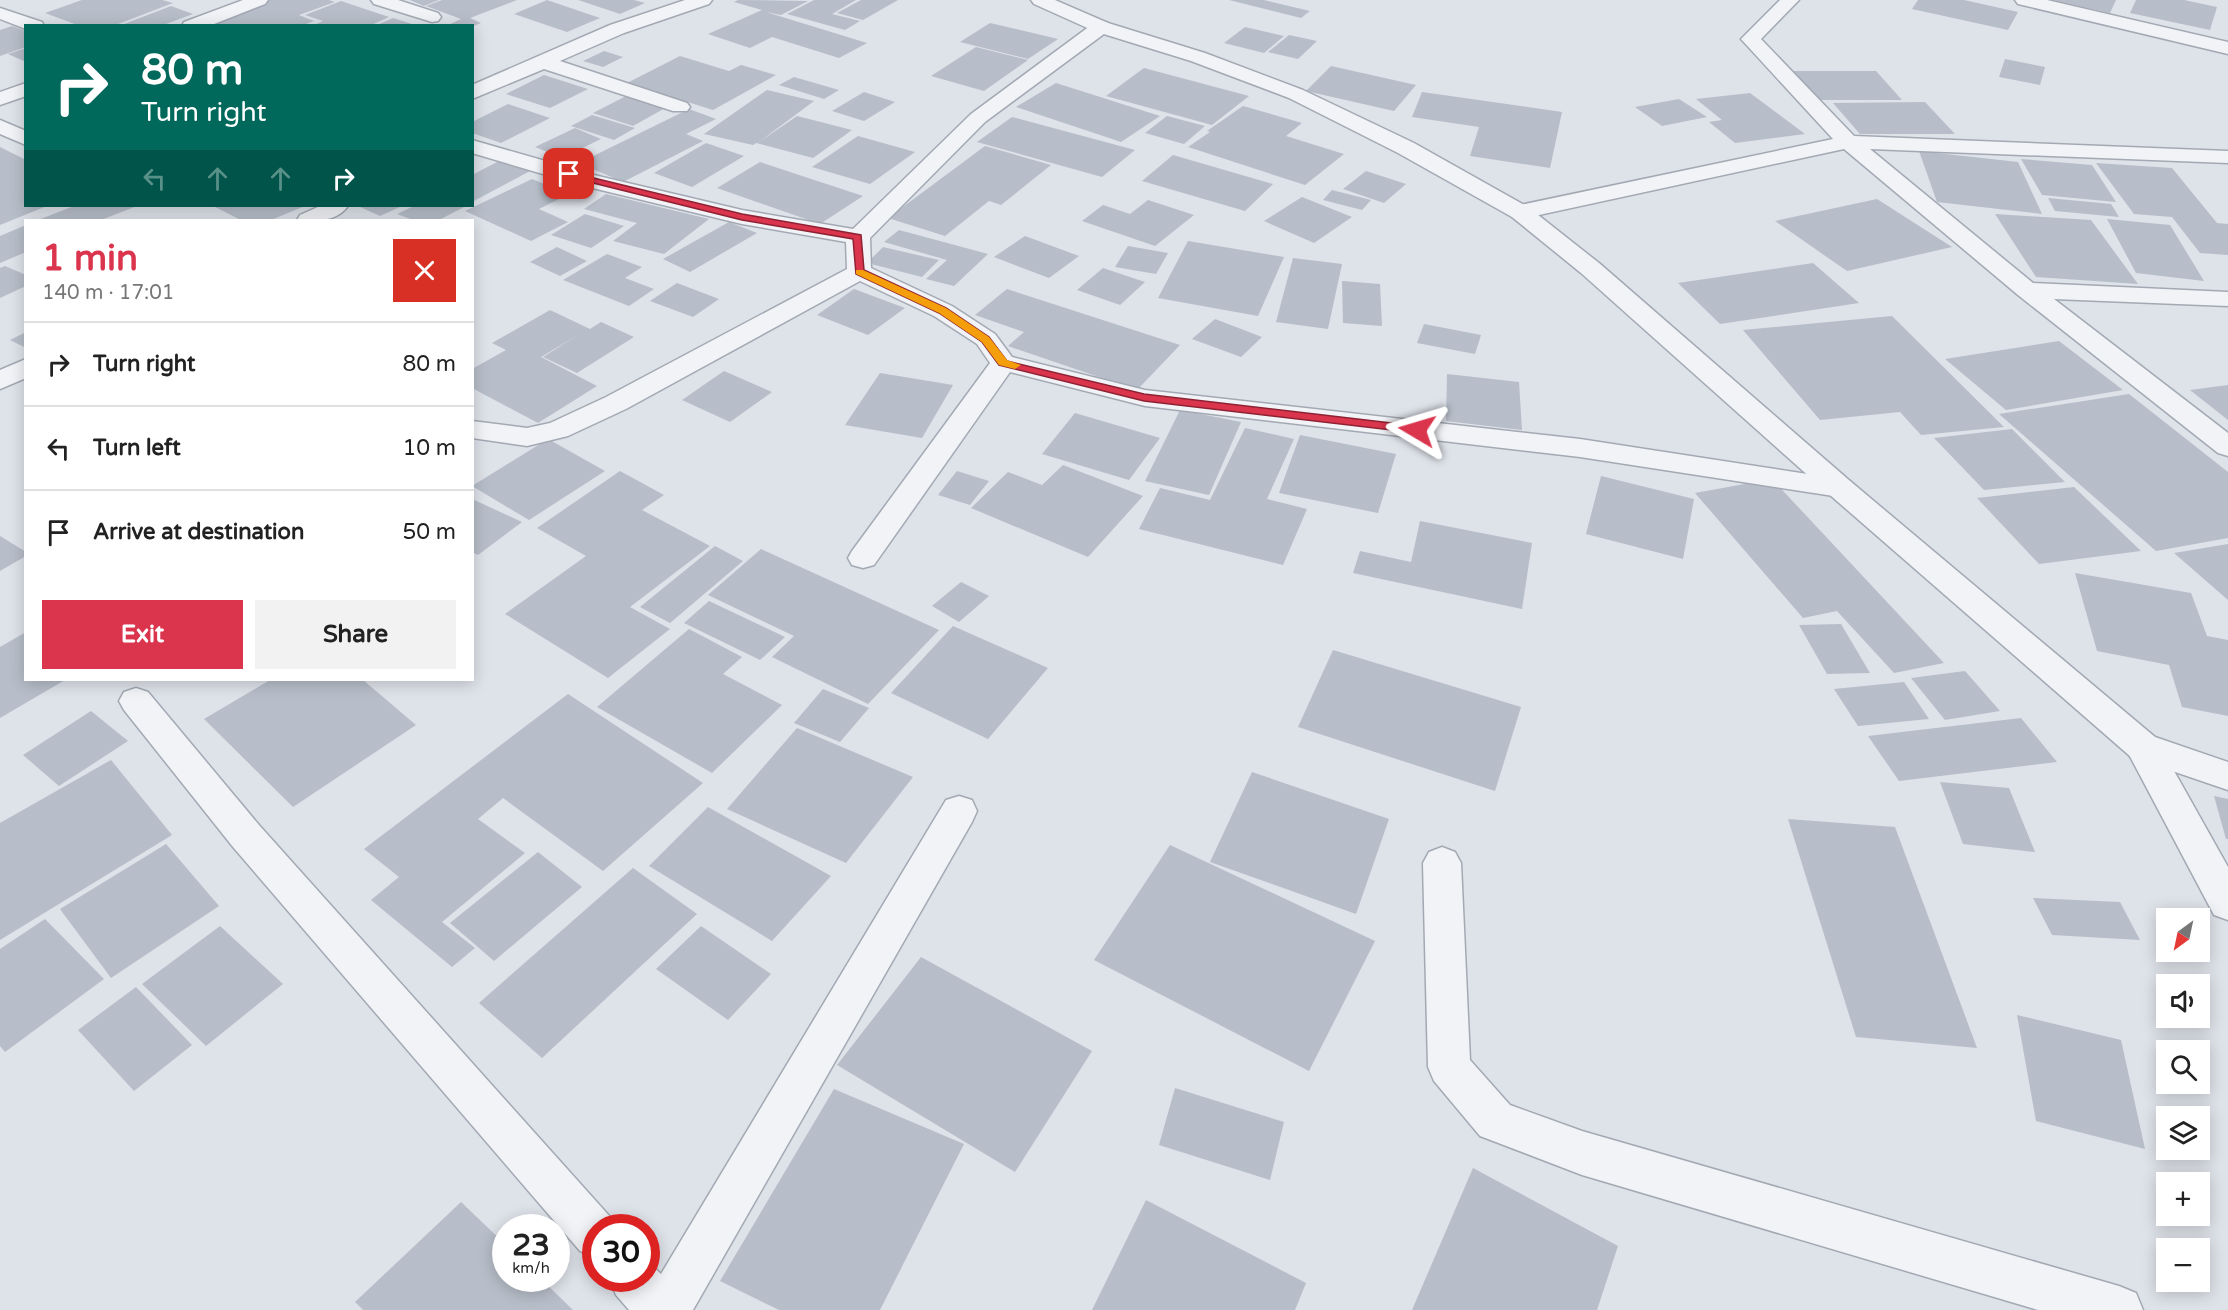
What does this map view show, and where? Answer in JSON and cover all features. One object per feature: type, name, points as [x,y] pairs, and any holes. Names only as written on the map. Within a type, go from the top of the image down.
[{"type":"street","points":[[196,24],[259,0]]},
{"type":"street","points":[[380,0],[432,17]]},
{"type":"street","points":[[474,92],[617,29],[703,0]]},
{"type":"street","points":[[1040,0],[1101,27],[1198,57],[1296,94],[1406,148],[1521,212],[1590,268],[1840,488],[2143,747],[2228,903]]},
{"type":"street","points":[[1790,0],[1750,39],[1848,142],[2027,290],[2228,447]]},
{"type":"street","points":[[2024,0],[2228,48]]},
{"type":"street","points":[[0,13],[30,24]]},
{"type":"street","points":[[859,272],[858,237],[978,118],[1101,27]]},
{"type":"street","points":[[543,62],[680,107]]},
{"type":"street","points":[[0,99],[24,90]]},
{"type":"street","points":[[0,126],[24,138]]},
{"type":"street","points":[[1521,212],[1848,142],[2228,157]]},
{"type":"street","points":[[474,147],[588,180],[731,214],[858,237]]},
{"type":"street","points":[[310,219],[335,207]]},
{"type":"street","points":[[859,272],[943,310],[986,339],[1003,363],[1144,398],[1580,448],[1840,488]]},
{"type":"street","points":[[474,429],[527,437],[558,429],[616,403],[859,272]]},
{"type":"street","points":[[2027,290],[2228,298]]},
{"type":"street","points":[[863,558],[1003,363]]},
{"type":"street","points":[[0,381],[24,369]]},
{"type":"street","points":[[136,701],[246,836],[582,1219]]},
{"type":"street","points":[[2143,747],[2228,776]]},
{"type":"street","points":[[666,1310],[959,811]]},
{"type":"street","points":[[1442,863],[1449,1067],[1495,1120],[1582,1153],[2119,1310]]},
{"type":"street","points":[[645,1292],[661,1310]]},
{"type":"building","points":[[82,0],[162,0],[173,3],[118,24],[75,24],[45,13]]},
{"type":"building","points":[[269,0],[329,0],[335,2],[299,15],[314,21],[306,24],[204,24]]},
{"type":"building","points":[[410,0],[439,0],[424,6]]},
{"type":"building","points":[[442,0],[517,0],[470,18],[481,23],[474,26],[474,24],[450,24],[461,19],[426,6]]},
{"type":"building","points":[[547,0],[600,18],[567,32],[514,14]]},
{"type":"building","points":[[578,0],[634,0],[645,3],[620,14]]},
{"type":"building","points":[[738,0],[808,1],[781,15],[766,12],[867,43],[839,58],[772,37],[750,48],[708,34],[762,10],[734,2]]},
{"type":"building","points":[[814,0],[856,0],[832,14],[860,21],[845,30],[787,14]]},
{"type":"building","points":[[861,0],[898,0],[863,20],[837,13]]},
{"type":"building","points":[[1229,0],[1264,0],[1310,11],[1301,18]]},
{"type":"building","points":[[1918,0],[1964,0],[2018,12],[2008,30],[1912,9]]},
{"type":"building","points":[[2052,0],[2116,0],[2110,13]]},
{"type":"building","points":[[2136,0],[2184,0],[2217,7],[2210,30],[2130,13]]},
{"type":"building","points":[[341,1],[389,17],[373,24],[316,24],[323,21],[305,15]]},
{"type":"building","points":[[171,6],[193,14],[166,24],[124,24]]},
{"type":"building","points":[[393,18],[412,24],[380,24]]},
{"type":"building","points":[[990,23],[1058,39],[1028,59],[960,42]]},
{"type":"building","points":[[12,26],[24,30],[24,48],[0,56],[0,30]]},
{"type":"building","points":[[1245,27],[1284,36],[1264,53],[1224,43]]},
{"type":"building","points":[[1289,35],[1317,41],[1298,59],[1268,52]]},
{"type":"building","points":[[976,47],[1028,60],[984,91],[931,76]]},
{"type":"building","points":[[24,49],[24,61],[8,54]]},
{"type":"building","points":[[604,51],[623,57],[603,67],[583,61]]},
{"type":"building","points":[[680,56],[729,71],[741,65],[776,75],[713,110],[627,83]]},
{"type":"building","points":[[2005,59],[2045,67],[2040,85],[1999,77]]},
{"type":"building","points":[[1331,66],[1416,85],[1394,111],[1306,91]]},
{"type":"building","points":[[1144,68],[1249,96],[1212,125],[1106,96]]},
{"type":"building","points":[[1792,71],[1876,71],[1902,100],[1816,100]]},
{"type":"building","points":[[544,75],[588,89],[550,108],[506,94]]},
{"type":"building","points":[[794,77],[839,90],[824,99],[779,85]]},
{"type":"building","points":[[1056,83],[1160,116],[1121,142],[1016,107]]},
{"type":"building","points":[[767,90],[814,101],[759,142],[797,116],[852,130],[813,158],[756,143],[753,145],[704,134]]},
{"type":"building","points":[[864,92],[895,102],[864,121],[832,111]]},
{"type":"building","points":[[1422,92],[1562,112],[1550,168],[1470,156],[1479,127],[1412,117]]},
{"type":"building","points":[[1750,93],[1805,134],[1735,143],[1709,122],[1722,120],[1696,99]]},
{"type":"building","points":[[628,95],[667,107],[633,126],[593,113]]},
{"type":"building","points":[[1679,99],[1707,117],[1662,126],[1635,107]]},
{"type":"building","points":[[1925,102],[1955,134],[1860,134],[1833,103]]},
{"type":"building","points":[[508,104],[550,118],[501,143],[474,134],[474,121]]},
{"type":"building","points":[[1243,106],[1302,123],[1286,136],[1344,154],[1305,185],[1188,147]]},
{"type":"building","points":[[689,109],[716,119],[686,134],[703,141],[623,182],[579,163]]},
{"type":"building","points":[[592,115],[635,128],[614,140],[571,126]]},
{"type":"building","points":[[1167,116],[1205,126],[1184,144],[1145,133]]},
{"type":"building","points":[[1012,117],[1135,150],[1102,177],[977,142]]},
{"type":"building","points":[[575,128],[601,139],[562,158],[535,147]]},
{"type":"building","points":[[858,136],[915,152],[870,184],[812,167]]},
{"type":"building","points":[[706,143],[744,156],[692,187],[654,173]]},
{"type":"building","points":[[985,146],[1051,165],[1001,205],[989,201],[945,236],[888,218]]},
{"type":"building","points":[[0,147],[24,159],[24,207],[45,207],[0,225]]},
{"type":"building","points":[[1919,151],[2018,162],[2042,214],[1937,202]]},
{"type":"building","points":[[1173,155],[1273,184],[1245,211],[1142,181]]},
{"type":"building","points":[[2021,159],[2092,165],[2116,202],[2042,195]]},
{"type":"building","points":[[501,160],[532,170],[474,201],[474,174]]},
{"type":"building","points":[[760,162],[863,196],[820,224],[717,188]]},
{"type":"building","points":[[2096,163],[2172,168],[2217,223],[2228,224],[2228,255],[2200,253],[2172,217],[2134,214]]},
{"type":"building","points":[[1366,171],[1406,184],[1384,203],[1343,189]]},
{"type":"building","points":[[532,179],[569,194],[539,209],[568,222],[531,241],[465,211]]},
{"type":"building","points":[[1332,190],[1371,200],[1362,210],[1323,200]]},
{"type":"building","points":[[606,194],[709,219],[664,254],[613,241],[637,223],[584,209]]},
{"type":"building","points":[[1302,197],[1352,217],[1314,243],[1264,221]]},
{"type":"building","points":[[2048,198],[2111,204],[2119,217],[2055,211]]},
{"type":"building","points":[[1877,199],[1952,247],[1847,271],[1775,221]]},
{"type":"building","points":[[1148,200],[1194,215],[1155,246],[1082,221],[1103,205],[1130,214]]},
{"type":"building","points":[[71,207],[134,207],[104,219],[41,219]]},
{"type":"building","points":[[215,207],[303,207],[273,219],[239,219]]},
{"type":"building","points":[[360,207],[400,207],[380,216]]},
{"type":"building","points":[[412,207],[464,207],[441,219],[410,219],[397,214]]},
{"type":"building","points":[[585,214],[624,226],[591,248],[551,235]]},
{"type":"building","points":[[1995,214],[2091,220],[2138,284],[2036,277]]},
{"type":"building","points":[[2107,219],[2170,225],[2204,281],[2136,273]]},
{"type":"building","points":[[729,222],[757,233],[690,272],[663,259]]},
{"type":"building","points":[[24,226],[24,253],[0,263],[0,236]]},
{"type":"building","points":[[899,230],[988,254],[954,286],[926,279],[947,260],[884,242]]},
{"type":"building","points":[[1025,236],[1079,256],[1049,278],[994,257]]},
{"type":"building","points":[[1188,241],[1284,257],[1258,316],[1158,298]]},
{"type":"building","points":[[1128,246],[1168,253],[1156,274],[1115,267]]},
{"type":"building","points":[[557,247],[587,261],[560,276],[530,262]]},
{"type":"building","points":[[883,247],[939,260],[922,277],[867,263]]},
{"type":"building","points":[[607,254],[642,267],[625,278],[654,289],[629,306],[563,280]]},
{"type":"building","points":[[1293,258],[1342,264],[1328,329],[1276,322]]},
{"type":"building","points":[[1813,263],[1859,303],[1720,324],[1678,283]]},
{"type":"building","points":[[5,266],[24,274],[24,287],[0,298],[0,268]]},
{"type":"building","points":[[1103,268],[1145,282],[1120,305],[1077,290]]},
{"type":"building","points":[[1342,281],[1380,284],[1382,326],[1343,323]]},
{"type":"building","points":[[677,283],[719,299],[693,317],[650,301]]},
{"type":"building","points":[[854,289],[905,308],[868,335],[817,315]]},
{"type":"building","points":[[1007,289],[1180,345],[1137,390],[1008,346],[1024,332],[975,315]]},
{"type":"building","points":[[550,310],[590,329],[601,322],[634,337],[577,373],[543,357],[578,335],[541,357],[597,386],[538,423],[474,389],[474,368],[506,350],[492,343]]},
{"type":"building","points":[[1892,316],[2004,427],[1921,435],[1900,412],[1820,420],[1743,330]]},
{"type":"building","points":[[1215,319],[1262,337],[1241,357],[1192,339]]},
{"type":"building","points":[[1424,324],[1481,335],[1475,354],[1417,343]]},
{"type":"building","points":[[24,333],[24,347],[10,340]]},
{"type":"building","points":[[2059,341],[2123,390],[2006,410],[1945,359]]},
{"type":"building","points":[[724,371],[772,392],[730,422],[682,400]]},
{"type":"building","points":[[880,373],[953,385],[922,438],[845,425]]},
{"type":"building","points":[[1447,374],[1519,382],[1522,430],[1446,421]]},
{"type":"building","points":[[2228,385],[2228,420],[2190,390]]},
{"type":"building","points":[[2129,394],[2228,472],[2228,538],[2156,551],[1999,414]]},
{"type":"building","points":[[1180,410],[1241,422],[1209,495],[1145,481]]},
{"type":"building","points":[[1075,413],[1160,438],[1129,480],[1042,454]]},
{"type":"building","points":[[1245,428],[1294,439],[1267,499],[1307,509],[1283,565],[1139,529],[1160,488],[1210,500]]},
{"type":"building","points":[[2012,429],[2065,482],[1984,490],[1934,438]]},
{"type":"building","points":[[1300,435],[1396,454],[1378,513],[1279,493]]},
{"type":"building","points":[[548,439],[605,471],[529,520],[474,487],[474,485]]},
{"type":"building","points":[[1063,465],[1143,496],[1088,557],[971,508],[1008,472],[1042,485]]},
{"type":"building","points":[[620,471],[664,495],[642,510],[710,546],[630,607],[670,629],[608,678],[505,614],[586,556],[537,528]]},
{"type":"building","points":[[957,471],[989,481],[970,505],[938,495]]},
{"type":"building","points":[[1601,476],[1694,499],[1683,559],[1586,534]]},
{"type":"building","points":[[1772,479],[1944,663],[1894,673],[1837,611],[1803,618],[1695,493]]},
{"type":"building","points":[[2074,487],[2141,551],[2039,564],[1977,498]]},
{"type":"building","points":[[474,500],[522,522],[478,555],[474,553]]},
{"type":"building","points":[[1420,521],[1532,543],[1522,609],[1353,573],[1360,551],[1411,562]]},
{"type":"building","points":[[0,536],[24,551],[24,557],[0,571]]},
{"type":"building","points":[[2228,544],[2228,600],[2174,553]]},
{"type":"building","points":[[715,546],[743,561],[670,623],[640,607]]},
{"type":"building","points":[[761,549],[939,630],[868,704],[772,657],[794,636],[708,595]]},
{"type":"building","points":[[2075,573],[2191,593],[2207,636],[2228,640],[2228,716],[2182,707],[2169,665],[2097,651]]},
{"type":"building","points":[[961,582],[989,596],[959,622],[932,606]]},
{"type":"building","points":[[709,601],[785,637],[760,660],[684,623]]},
{"type":"building","points":[[1841,624],[1870,673],[1827,674],[1799,625]]},
{"type":"building","points":[[953,626],[1048,668],[988,739],[891,693]]},
{"type":"building","points":[[689,629],[742,657],[723,674],[782,705],[712,773],[597,707]]},
{"type":"building","points":[[24,633],[24,681],[63,681],[0,718],[0,647]]},
{"type":"building","points":[[1333,650],[1521,707],[1495,791],[1298,727]]},
{"type":"building","points":[[1965,671],[2000,711],[1945,720],[1911,678]]},
{"type":"building","points":[[268,681],[364,681],[416,725],[293,807],[204,719]]},
{"type":"building","points":[[1904,682],[1929,719],[1858,726],[1834,689]]},
{"type":"building","points":[[823,689],[869,708],[840,742],[794,723]]},
{"type":"building","points":[[568,694],[703,783],[603,871],[503,798],[478,819],[525,853],[442,922],[475,948],[452,967],[371,900],[399,877],[364,849]]},
{"type":"building","points":[[91,711],[128,741],[59,786],[23,755]]},
{"type":"building","points":[[2021,718],[2057,762],[1899,781],[1868,736]]},
{"type":"building","points":[[797,728],[913,777],[846,863],[727,809]]},
{"type":"building","points":[[111,760],[172,835],[0,940],[0,823]]},
{"type":"building","points":[[1252,772],[1389,819],[1356,914],[1210,862]]},
{"type":"building","points":[[1940,782],[2009,788],[2035,852],[1963,844]]},
{"type":"building","points":[[2214,796],[2228,799],[2228,839],[2226,839]]},
{"type":"building","points":[[708,807],[831,876],[772,941],[649,866]]},
{"type":"building","points":[[1788,819],[1895,827],[1977,1048],[1856,1037]]},
{"type":"building","points":[[166,844],[219,906],[111,978],[60,909]]},
{"type":"building","points":[[1170,845],[1375,941],[1309,1071],[1094,960]]},
{"type":"building","points":[[538,852],[582,887],[494,961],[450,923]]},
{"type":"building","points":[[633,868],[697,914],[542,1058],[479,1003]]},
{"type":"building","points":[[2033,898],[2120,902],[2140,940],[2052,935]]},
{"type":"building","points":[[45,919],[104,979],[5,1052],[0,1046],[0,949]]},
{"type":"building","points":[[220,926],[283,984],[206,1046],[142,984]]},
{"type":"building","points":[[701,926],[771,974],[728,1020],[656,969]]},
{"type":"building","points":[[921,957],[1092,1051],[1015,1172],[837,1065]]},
{"type":"building","points":[[136,987],[192,1045],[134,1091],[78,1030]]},
{"type":"building","points":[[2017,1015],[2121,1040],[2145,1149],[2036,1121]]},
{"type":"building","points":[[1175,1088],[1284,1122],[1270,1180],[1159,1145]]},
{"type":"building","points":[[834,1089],[964,1144],[880,1310],[779,1310],[720,1281]]},
{"type":"building","points":[[1473,1168],[1618,1246],[1597,1310],[1412,1310]]},
{"type":"building","points":[[1146,1200],[1306,1283],[1295,1310],[1092,1310]]},
{"type":"building","points":[[461,1202],[492,1232],[492,1292],[554,1292],[573,1310],[363,1310],[355,1302]]},
{"type":"slow traffic","points":[[860,272],[943,310],[986,339],[1003,363],[1015,365]]},
{"type":"route","points":[[569,174],[742,217],[858,237],[859,272],[943,310],[986,339],[1003,363],[1144,398],[1417,430]]}]
